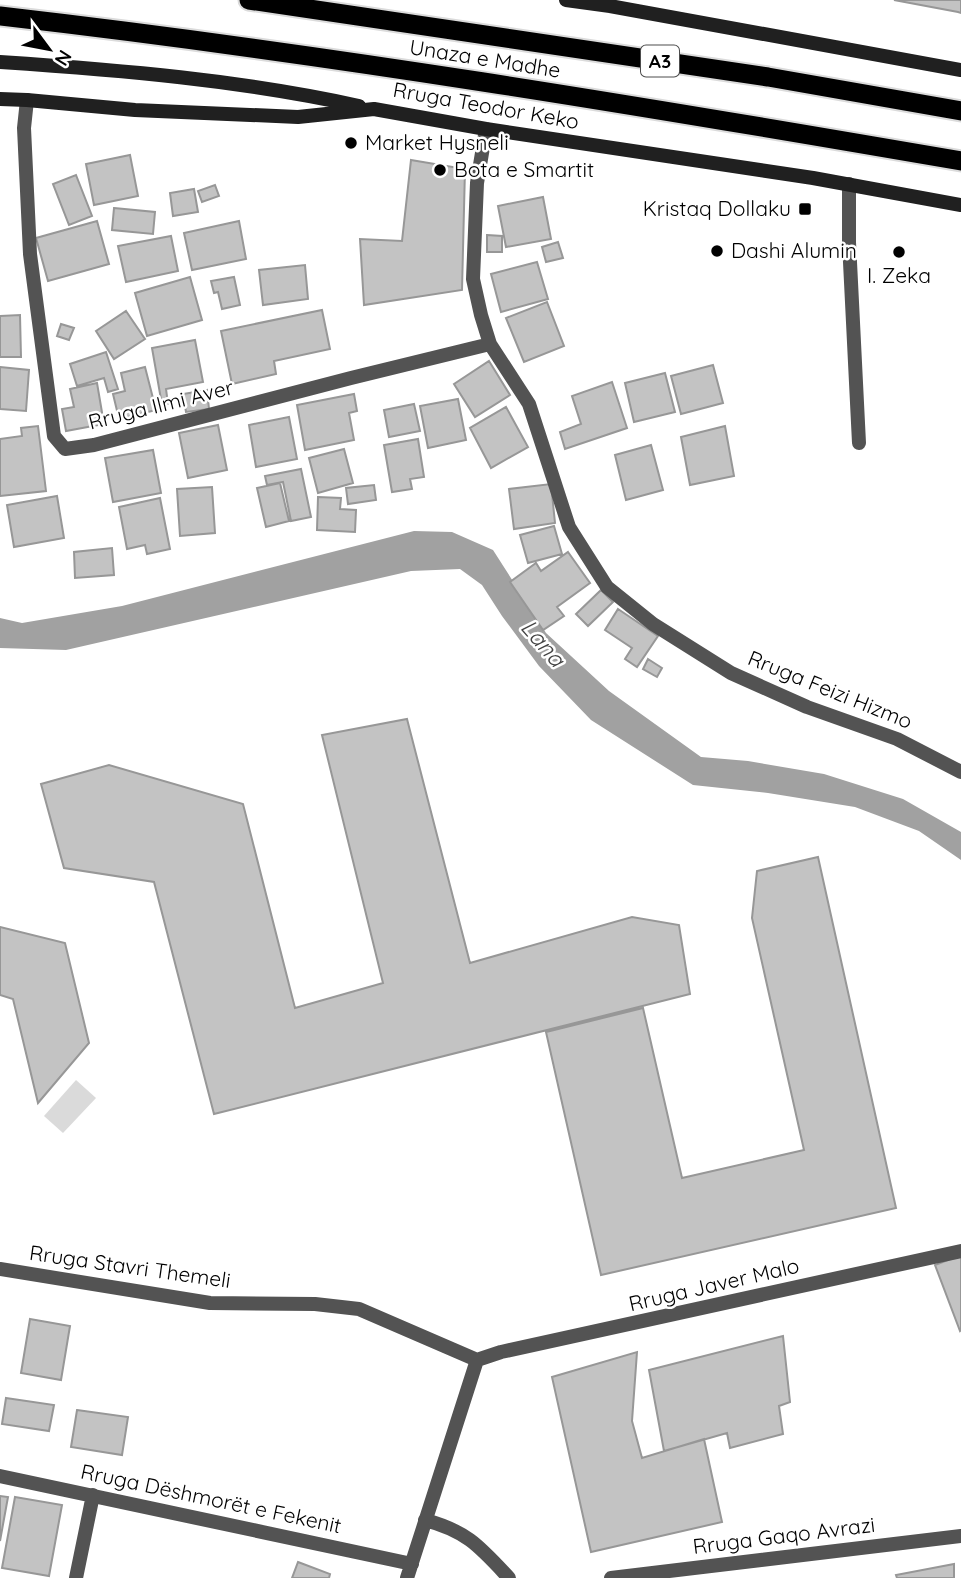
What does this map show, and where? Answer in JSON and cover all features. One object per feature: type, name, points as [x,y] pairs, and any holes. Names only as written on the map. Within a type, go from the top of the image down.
[{"type":"highway","name":"Unaza e Madhe","points":[[249,0],[768,77],[961,111]]},
{"type":"highway","name":"Unaza e Madhe","points":[[0,16],[147,33],[398,69],[681,112],[961,161]]},
{"type":"main road","points":[[566,0],[961,70]]},
{"type":"main road","points":[[0,62],[131,71],[309,95],[374,109]]},
{"type":"main road","name":"Rruga Teodor Keko","points":[[0,99],[135,110],[298,117],[374,109],[486,129],[849,184],[961,205]]},
{"type":"street","name":"Rruga Ilmi Aver","points":[[27,100],[24,128],[30,254],[54,436],[65,449],[94,445],[351,377],[490,344]]},
{"type":"street","name":"Rruga Feizi Hizmo","points":[[486,129],[477,183],[473,279],[490,344],[529,404],[569,527],[607,587],[653,624],[731,673],[807,707],[897,738],[961,772]]},
{"type":"street","points":[[849,184],[849,242],[859,443]]},
{"type":"street","name":"Rruga Javer Malo","points":[[477,1360],[501,1352],[961,1251]]},
{"type":"street","name":"Rruga Stavri Themeli","points":[[0,1269],[210,1303],[315,1304],[359,1309],[477,1360]]},
{"type":"street","points":[[410,1571],[477,1360]]},
{"type":"street","name":"Rruga Dëshmorët e Fekenit","points":[[0,1476],[93,1494],[410,1571]]},
{"type":"street","points":[[76,1578],[93,1494]]},
{"type":"street","points":[[425,1520],[467,1535],[509,1578]]},
{"type":"street","name":"Rruga Gaqo Avrazi","points":[[611,1578],[961,1536]]},
{"type":"shaded area","points":[[76,1080],[96,1098],[63,1133],[44,1116]]},
{"type":"water","name":"Lana","points":[[414,531],[452,532],[493,550],[546,633],[609,691],[701,757],[748,761],[824,774],[903,799],[961,832],[961,860],[919,831],[855,807],[768,793],[693,785],[591,720],[539,666],[482,585],[460,569],[411,571],[66,650],[0,648],[0,618],[22,623],[122,606]]},
{"type":"building","points":[[894,0],[961,0],[961,13],[958,12]]},
{"type":"building","points":[[130,155],[138,196],[94,205],[86,164]]},
{"type":"building","points":[[411,160],[465,169],[462,290],[364,305],[360,239],[402,241]]},
{"type":"building","points":[[76,175],[92,216],[69,225],[53,184]]},
{"type":"building","points":[[215,185],[219,196],[202,202],[198,191]]},
{"type":"building","points":[[194,189],[198,212],[173,216],[170,193]]},
{"type":"building","points":[[543,197],[551,239],[506,247],[498,206]]},
{"type":"building","points":[[114,208],[155,212],[153,234],[112,230]]},
{"type":"building","points":[[97,221],[109,264],[48,281],[36,238]]},
{"type":"building","points":[[239,221],[246,259],[192,270],[184,233]]},
{"type":"building","points":[[487,235],[502,236],[502,252],[487,252]]},
{"type":"building","points":[[171,236],[178,271],[126,282],[118,246]]},
{"type":"building","points":[[558,242],[563,258],[546,262],[542,247]]},
{"type":"building","points":[[537,262],[548,299],[501,312],[491,274]]},
{"type":"building","points":[[305,265],[308,299],[263,305],[259,270]]},
{"type":"building","points":[[190,277],[202,320],[147,336],[135,293]]},
{"type":"building","points":[[234,277],[240,305],[222,309],[218,292],[214,293],[211,281]]},
{"type":"building","points":[[547,302],[564,346],[524,362],[506,318]]},
{"type":"building","points":[[322,310],[330,349],[274,361],[276,374],[232,384],[221,331]]},
{"type":"building","points":[[126,311],[145,339],[114,359],[96,331]]},
{"type":"building","points":[[20,315],[21,357],[0,357],[0,316]]},
{"type":"building","points":[[61,324],[74,328],[69,340],[57,336]]},
{"type":"building","points":[[195,340],[203,382],[166,389],[168,404],[162,405],[152,348]]},
{"type":"building","points":[[106,352],[118,389],[108,392],[104,378],[77,386],[70,364]]},
{"type":"building","points":[[489,361],[510,395],[475,417],[454,384]]},
{"type":"building","points":[[713,365],[723,403],[681,414],[671,376]]},
{"type":"building","points":[[0,367],[29,370],[26,411],[0,409]]},
{"type":"building","points":[[145,367],[156,410],[119,419],[113,394],[125,391],[121,373]]},
{"type":"building","points":[[665,373],[675,412],[634,422],[625,383]]},
{"type":"building","points":[[612,382],[627,428],[565,449],[560,432],[581,424],[572,396]]},
{"type":"building","points":[[97,383],[104,424],[66,431],[62,409],[74,407],[70,389]]},
{"type":"building","points":[[207,390],[209,409],[186,412],[183,394]]},
{"type":"building","points":[[354,394],[357,411],[349,413],[354,440],[305,450],[297,405]]},
{"type":"building","points":[[458,399],[466,440],[428,448],[420,406]]},
{"type":"building","points":[[414,404],[420,431],[389,437],[384,410]]},
{"type":"building","points":[[506,407],[528,447],[491,468],[470,428]]},
{"type":"building","points":[[289,417],[297,459],[256,467],[249,425]]},
{"type":"building","points":[[218,425],[227,470],[188,478],[179,433]]},
{"type":"building","points":[[38,426],[46,491],[0,496],[0,439],[22,436],[21,428]]},
{"type":"building","points":[[725,426],[734,476],[690,485],[681,437]]},
{"type":"building","points":[[418,439],[424,477],[410,479],[412,489],[392,492],[384,445]]},
{"type":"building","points":[[651,445],[663,490],[626,500],[615,455]]},
{"type":"building","points":[[344,449],[353,483],[318,493],[309,458]]},
{"type":"building","points":[[153,450],[161,493],[113,502],[105,458]]},
{"type":"building","points":[[301,469],[311,517],[291,521],[283,482],[267,485],[265,476]]},
{"type":"building","points":[[280,483],[289,521],[266,527],[257,488]]},
{"type":"building","points":[[551,484],[555,523],[514,529],[509,489]]},
{"type":"building","points":[[374,485],[376,500],[348,504],[346,488]]},
{"type":"building","points":[[212,487],[215,533],[180,536],[177,489]]},
{"type":"building","points":[[57,496],[64,538],[14,547],[7,505]]},
{"type":"building","points":[[318,497],[341,498],[340,509],[356,510],[355,532],[317,530]]},
{"type":"building","points":[[160,498],[170,549],[147,554],[145,545],[127,549],[119,507]]},
{"type":"building","points":[[554,526],[562,554],[528,563],[520,535]]},
{"type":"building","points":[[112,548],[114,575],[75,578],[74,552]]},
{"type":"building","points":[[568,552],[590,583],[557,607],[564,616],[543,630],[510,582],[536,563],[541,571]]},
{"type":"building","points":[[601,590],[613,602],[588,626],[576,614]]},
{"type":"building","points":[[618,609],[658,636],[637,667],[625,659],[632,648],[605,630]]},
{"type":"building","points":[[648,659],[662,668],[657,677],[643,669]]},
{"type":"building","points":[[407,719],[470,963],[632,917],[679,925],[690,994],[214,1114],[154,882],[64,868],[41,784],[109,765],[243,804],[295,1008],[383,983],[322,735]]},
{"type":"building","points":[[818,857],[896,1208],[601,1275],[546,1032],[643,1008],[682,1178],[804,1150],[752,918],[757,871]]},
{"type":"building","points":[[0,927],[65,943],[89,1043],[38,1103],[13,999],[0,995]]},
{"type":"building","points":[[961,1255],[961,1330],[960,1331],[935,1265]]},
{"type":"building","points":[[30,1319],[70,1326],[61,1380],[21,1373]]},
{"type":"building","points":[[783,1336],[790,1402],[779,1406],[783,1434],[730,1448],[727,1433],[664,1451],[649,1370]]},
{"type":"building","points":[[637,1352],[632,1421],[642,1458],[704,1439],[722,1522],[591,1552],[552,1377]]},
{"type":"building","points":[[6,1398],[54,1405],[49,1431],[2,1424]]},
{"type":"building","points":[[77,1410],[128,1417],[122,1455],[71,1447]]},
{"type":"building","points":[[0,1496],[8,1497],[0,1541]]},
{"type":"building","points":[[15,1497],[62,1505],[49,1576],[2,1568]]},
{"type":"building","points":[[298,1562],[330,1574],[329,1578],[292,1578]]},
{"type":"building","points":[[954,1564],[954,1578],[897,1578],[896,1575]]},
{"type":"place","name":"Market Hysneli","points":[[351,143]]},
{"type":"place","name":"Bota e Smartit","points":[[440,170]]},
{"type":"place","name":"Kristaq Dollaku","points":[[805,209]]},
{"type":"place","name":"Dashi Alumin","points":[[717,251]]},
{"type":"place","name":"I. Zeka","points":[[899,252]]}]
